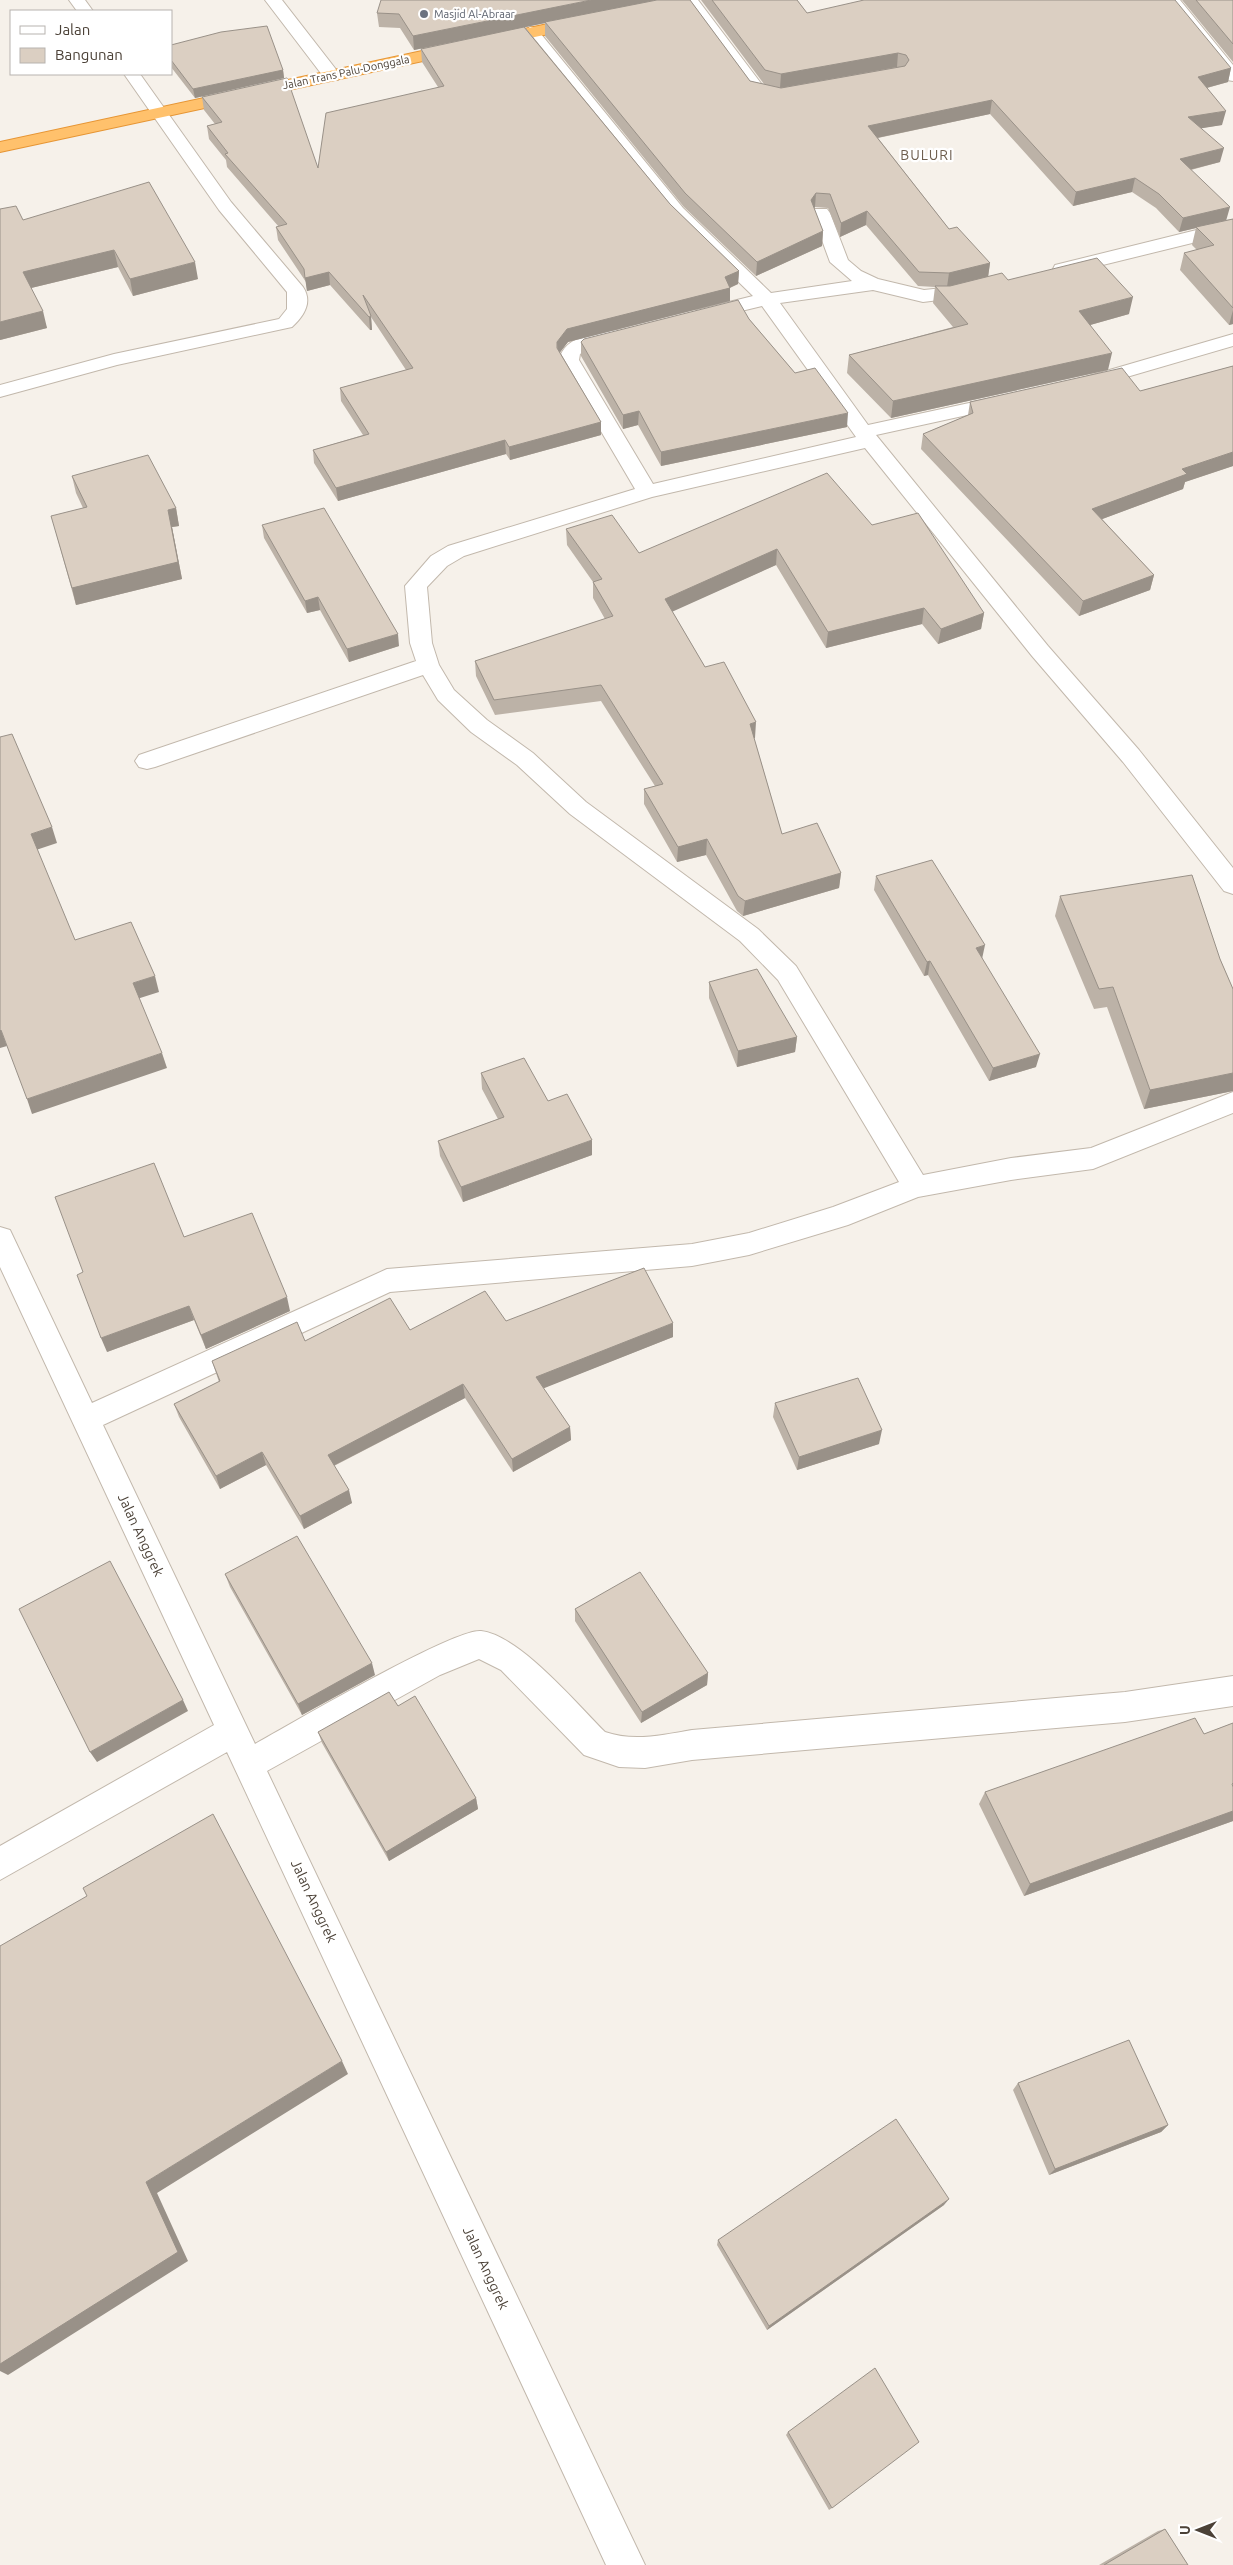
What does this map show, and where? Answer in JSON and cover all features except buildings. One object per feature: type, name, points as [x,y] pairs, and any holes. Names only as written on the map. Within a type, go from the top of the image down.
[{"type":"highway","points":[[671,4],[691,0]]},
{"type":"highway","name":"Jalan Trans Palu-Donggala","points":[[0,147],[596,19]]},
{"type":"street","points":[[273,0],[332,76]]},
{"type":"street","points":[[691,0],[757,90],[771,95],[800,92]]},
{"type":"street","points":[[1171,0],[1233,76]]},
{"type":"street","points":[[530,32],[677,212],[767,299],[866,436],[1040,651],[1137,764],[1233,885]]},
{"type":"street","points":[[0,391],[114,360],[285,323],[296,311],[300,300],[296,292],[225,206],[133,75]]},
{"type":"street","points":[[821,212],[838,262],[854,275],[874,284],[923,296],[947,295],[991,286]]},
{"type":"street","points":[[1040,274],[1233,227]]},
{"type":"street","points":[[690,318],[767,299],[874,284]]},
{"type":"street","points":[[632,332],[576,347],[569,356],[569,360],[647,492]]},
{"type":"street","points":[[1073,386],[1118,375],[1233,340]]},
{"type":"street","points":[[916,1187],[787,973],[749,935],[578,808],[525,759],[479,726],[446,695],[428,665],[421,643],[416,586],[439,561],[456,551],[647,492],[1027,397]]},
{"type":"street","points":[[147,760],[428,665]]},
{"type":"street","points":[[86,1419],[387,1281],[692,1255],[749,1244],[838,1217],[916,1187],[1011,1169],[1093,1158],[1233,1102]]},
{"type":"street","name":"Jalan Anggrek","points":[[0,1238],[626,2565]]},
{"type":"street","points":[[249,1764],[429,1665],[476,1645],[492,1648],[512,1660],[595,1744],[618,1752],[645,1753],[692,1745],[1126,1708],[1233,1691]]},
{"type":"street","points":[[0,1864],[234,1731]]},
{"type":"place","name":"Masjid Al-Abraar","points":[[424,14]]},
{"type":"district","name":"BULURI","points":[[927,155]]}]
